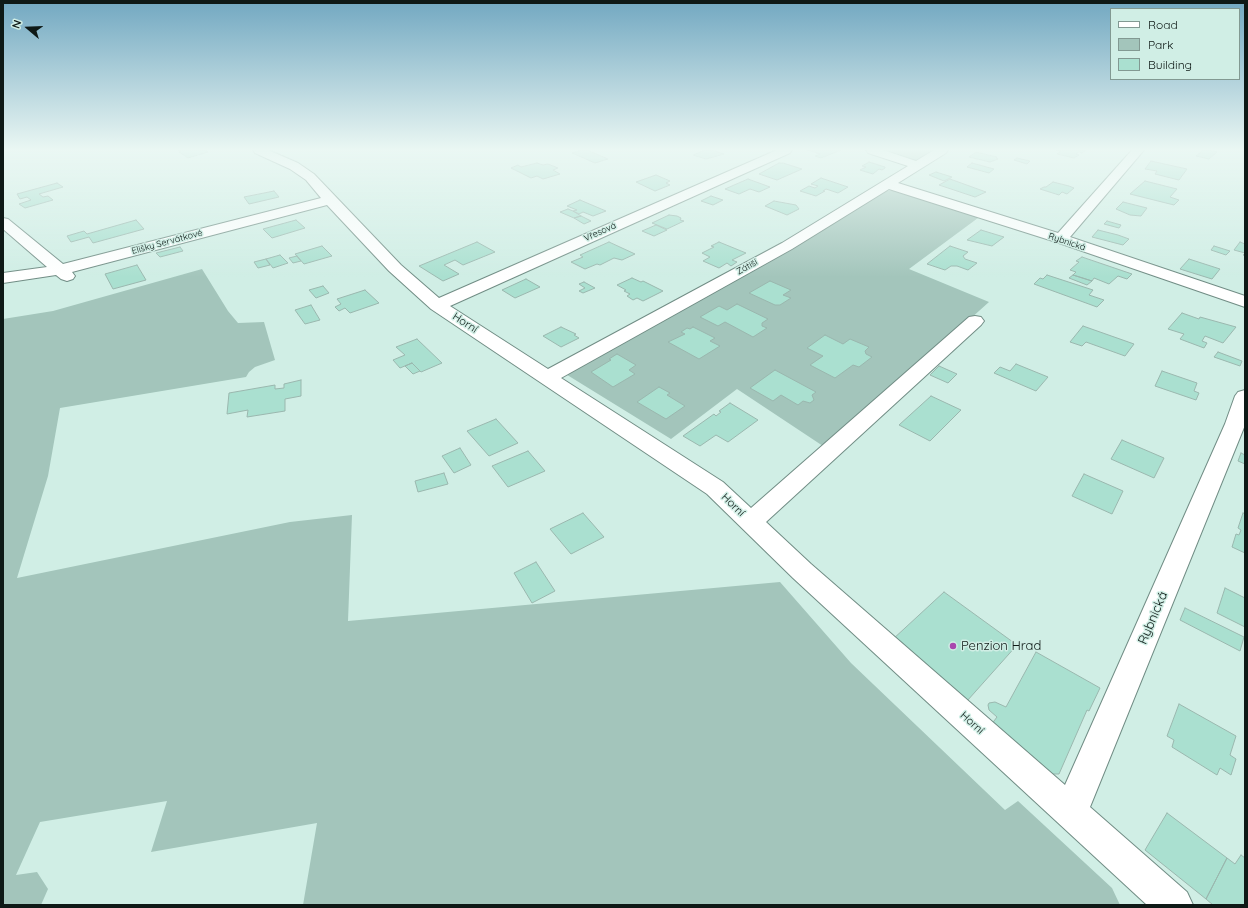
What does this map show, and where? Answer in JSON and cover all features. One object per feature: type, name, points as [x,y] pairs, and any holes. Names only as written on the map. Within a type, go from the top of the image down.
[{"type":"street","name":"Horní","points":[[323,192],[394,268],[437,305],[715,488],[802,571],[1174,905]]},
{"type":"street","name":"Vřesová","points":[[437,305],[691,192]]},
{"type":"street","name":"Zátiší","points":[[548,377],[787,246],[874,192]]},
{"type":"street","name":"Rybnická","points":[[914,192],[1061,239],[1245,302]]},
{"type":"street","points":[[1061,239],[1101,192]]},
{"type":"street","name":"Elišky Servátkové","points":[[3,278],[60,270],[330,200]]},
{"type":"street","points":[[3,222],[73,282]]},
{"type":"street","points":[[751,522],[975,321]]},
{"type":"street","name":"Rybnická","points":[[1070,811],[1240,426],[1245,396]]},
{"type":"green space","points":[[883,192],[903,192],[982,215],[909,269],[989,302],[826,448],[737,389],[671,439],[564,373]]},
{"type":"green space","points":[[202,269],[228,311],[238,323],[264,322],[275,360],[255,367],[246,377],[60,408],[48,476],[17,578],[290,522],[352,515],[348,621],[780,582],[851,663],[1005,810],[1018,801],[1112,888],[1120,905],[303,905],[317,823],[151,852],[167,801],[40,822],[16,875],[37,872],[48,889],[41,905],[3,905],[3,319],[53,311]]},
{"type":"building","points":[[23,192],[45,192],[39,194],[43,197],[48,196],[53,200],[25,208],[19,204],[31,200],[27,197],[20,199],[17,194]]},
{"type":"building","points":[[275,192],[279,197],[249,204],[244,197]]},
{"type":"building","points":[[804,192],[823,192],[816,196]]},
{"type":"building","points":[[961,192],[985,192],[975,197]]},
{"type":"building","points":[[1051,192],[1062,192],[1059,195]]},
{"type":"building","points":[[1132,192],[1174,192],[1170,197],[1179,200],[1174,205],[1130,194]]},
{"type":"building","points":[[711,196],[723,200],[713,205],[701,201]]},
{"type":"building","points":[[580,200],[606,211],[593,216],[583,212],[579,214],[573,211],[577,210],[567,206]]},
{"type":"building","points":[[774,201],[796,205],[799,209],[787,215],[765,206]]},
{"type":"building","points":[[1123,202],[1147,208],[1141,216],[1130,215],[1116,209]]},
{"type":"building","points":[[568,209],[581,216],[574,218],[560,212]]},
{"type":"building","points":[[669,215],[677,216],[681,218],[680,220],[684,221],[667,229],[652,223]]},
{"type":"building","points":[[581,216],[591,221],[584,224],[574,218]]},
{"type":"building","points":[[136,220],[144,229],[93,243],[89,237],[71,242],[67,236],[84,231],[87,234]]},
{"type":"building","points":[[296,220],[305,228],[272,238],[263,229]]},
{"type":"building","points":[[1107,221],[1121,225],[1119,228],[1104,224]]},
{"type":"building","points":[[656,225],[667,230],[654,236],[642,231]]},
{"type":"building","points":[[981,230],[1004,237],[992,246],[967,240]]},
{"type":"building","points":[[1098,230],[1129,239],[1123,245],[1092,237]]},
{"type":"building","points":[[477,242],[495,252],[463,265],[455,260],[444,265],[459,274],[443,281],[419,266]]},
{"type":"building","points":[[609,242],[635,254],[622,260],[614,258],[600,265],[597,264],[585,269],[571,262],[583,257],[580,255]]},
{"type":"building","points":[[719,242],[746,253],[732,260],[737,262],[731,266],[727,263],[719,268],[703,261],[710,257],[702,253],[714,247],[711,246]]},
{"type":"building","points":[[1240,242],[1245,244],[1245,253],[1234,250]]},
{"type":"building","points":[[322,246],[332,256],[304,264],[295,254]]},
{"type":"building","points":[[950,246],[968,252],[963,256],[965,259],[977,263],[968,270],[957,266],[951,266],[945,270],[927,264]]},
{"type":"building","points":[[1214,246],[1230,251],[1226,255],[1211,250]]},
{"type":"building","points":[[180,247],[183,251],[160,257],[156,253]]},
{"type":"building","points":[[280,255],[288,263],[273,268],[266,259]]},
{"type":"building","points":[[297,256],[301,261],[293,263],[289,258]]},
{"type":"building","points":[[1082,257],[1132,274],[1127,279],[1118,276],[1109,284],[1094,278],[1092,281],[1073,275],[1076,272],[1070,270],[1079,262],[1076,261]]},
{"type":"building","points":[[266,259],[270,265],[258,268],[254,262]]},
{"type":"building","points":[[1189,259],[1220,269],[1212,279],[1180,269]]},
{"type":"building","points":[[137,265],[146,280],[113,289],[105,274]]},
{"type":"building","points":[[1047,275],[1093,290],[1089,295],[1104,300],[1097,307],[1034,284],[1040,278],[1043,279]]},
{"type":"building","points":[[1073,275],[1092,281],[1087,285],[1069,278]]},
{"type":"building","points":[[632,278],[641,282],[643,281],[663,291],[643,301],[637,298],[633,300],[627,296],[630,294],[624,291],[626,290],[617,285]]},
{"type":"building","points":[[526,279],[540,287],[515,298],[502,290]]},
{"type":"building","points":[[770,281],[791,290],[783,295],[791,298],[780,305],[775,305],[749,293]]},
{"type":"building","points":[[584,282],[595,288],[583,293],[579,291],[585,288],[579,284]]},
{"type":"building","points":[[323,286],[329,293],[316,298],[309,290]]},
{"type":"building","points":[[365,290],[379,303],[350,313],[345,308],[339,311],[335,307],[341,304],[337,299]]},
{"type":"building","points":[[737,304],[768,319],[762,323],[762,326],[767,328],[753,337],[725,322],[718,326],[700,317],[719,306],[727,310]]},
{"type":"building","points":[[311,305],[320,320],[305,324],[295,310]]},
{"type":"building","points":[[1182,313],[1199,319],[1200,317],[1236,327],[1223,343],[1205,336],[1202,341],[1207,343],[1204,348],[1180,339],[1184,334],[1168,329]]},
{"type":"building","points":[[1083,326],[1134,344],[1125,356],[1086,342],[1082,346],[1070,342]]},
{"type":"building","points":[[561,327],[576,334],[574,335],[579,338],[561,347],[543,336]]},
{"type":"building","points":[[693,327],[715,338],[710,341],[720,346],[699,359],[668,342],[685,334],[681,332],[687,328],[690,329]]},
{"type":"building","points":[[825,335],[843,344],[850,339],[869,347],[865,351],[866,354],[872,357],[859,367],[853,365],[835,378],[810,365],[823,356],[807,348]]},
{"type":"building","points":[[417,339],[442,363],[421,372],[412,363],[400,368],[393,360],[405,355],[396,347]]},
{"type":"building","points":[[1218,352],[1242,361],[1240,366],[1214,357]]},
{"type":"building","points":[[617,354],[636,365],[629,370],[635,374],[613,387],[591,372],[611,360],[609,359]]},
{"type":"building","points":[[412,363],[420,371],[413,374],[405,366]]},
{"type":"building","points":[[1016,364],[1048,377],[1036,391],[994,373],[1000,367],[1010,371]]},
{"type":"building","points":[[939,366],[957,374],[948,383],[930,375]]},
{"type":"building","points":[[775,370],[816,392],[812,395],[814,400],[810,403],[803,401],[798,405],[781,395],[773,401],[750,388]]},
{"type":"building","points":[[1162,371],[1197,383],[1194,391],[1199,393],[1196,400],[1155,386]]},
{"type":"building","points":[[301,380],[301,396],[285,399],[285,411],[247,417],[248,410],[227,414],[229,393],[275,385],[275,389],[284,388],[284,384]]},
{"type":"building","points":[[659,387],[670,393],[667,395],[685,406],[666,419],[637,402]]},
{"type":"building","points":[[931,396],[961,410],[930,441],[899,425]]},
{"type":"building","points":[[730,403],[758,420],[728,442],[716,435],[700,446],[683,436],[714,414],[716,416],[721,412],[719,411]]},
{"type":"building","points":[[496,419],[518,443],[489,456],[467,431]]},
{"type":"building","points":[[1122,440],[1164,458],[1154,478],[1111,459]]},
{"type":"building","points":[[460,448],[471,465],[454,473],[442,456]]},
{"type":"building","points":[[528,451],[545,471],[508,487],[492,466]]},
{"type":"building","points":[[1241,453],[1245,455],[1245,464],[1238,461]]},
{"type":"building","points":[[444,473],[448,484],[418,492],[415,481]]},
{"type":"building","points":[[1084,474],[1123,491],[1112,514],[1072,496]]},
{"type":"building","points":[[583,513],[604,537],[571,554],[550,529]]},
{"type":"building","points":[[1243,513],[1245,514],[1245,553],[1232,547],[1236,534],[1239,535],[1241,530],[1238,528]]},
{"type":"building","points":[[536,562],[555,591],[532,603],[514,573]]},
{"type":"building","points":[[1225,588],[1245,598],[1245,627],[1217,613]]},
{"type":"building","points":[[944,592],[1017,645],[967,701],[892,640]]},
{"type":"building","points":[[1185,608],[1244,637],[1240,651],[1180,620]]},
{"type":"building","points":[[1036,652],[1100,688],[1089,711],[1087,710],[1059,774],[1050,774],[991,725],[997,717],[989,710],[989,703],[995,702],[1006,707]]},
{"type":"building","points":[[1179,704],[1236,736],[1230,755],[1236,759],[1231,775],[1220,768],[1217,775],[1172,747],[1174,740],[1167,736]]},
{"type":"building","points":[[1167,813],[1227,858],[1206,899],[1145,850]]},
{"type":"building","points":[[1241,855],[1245,858],[1245,905],[1213,905],[1206,899],[1227,858],[1235,864]]},
{"type":"place","name":"Penzion Hrad","points":[[953,646]]}]
